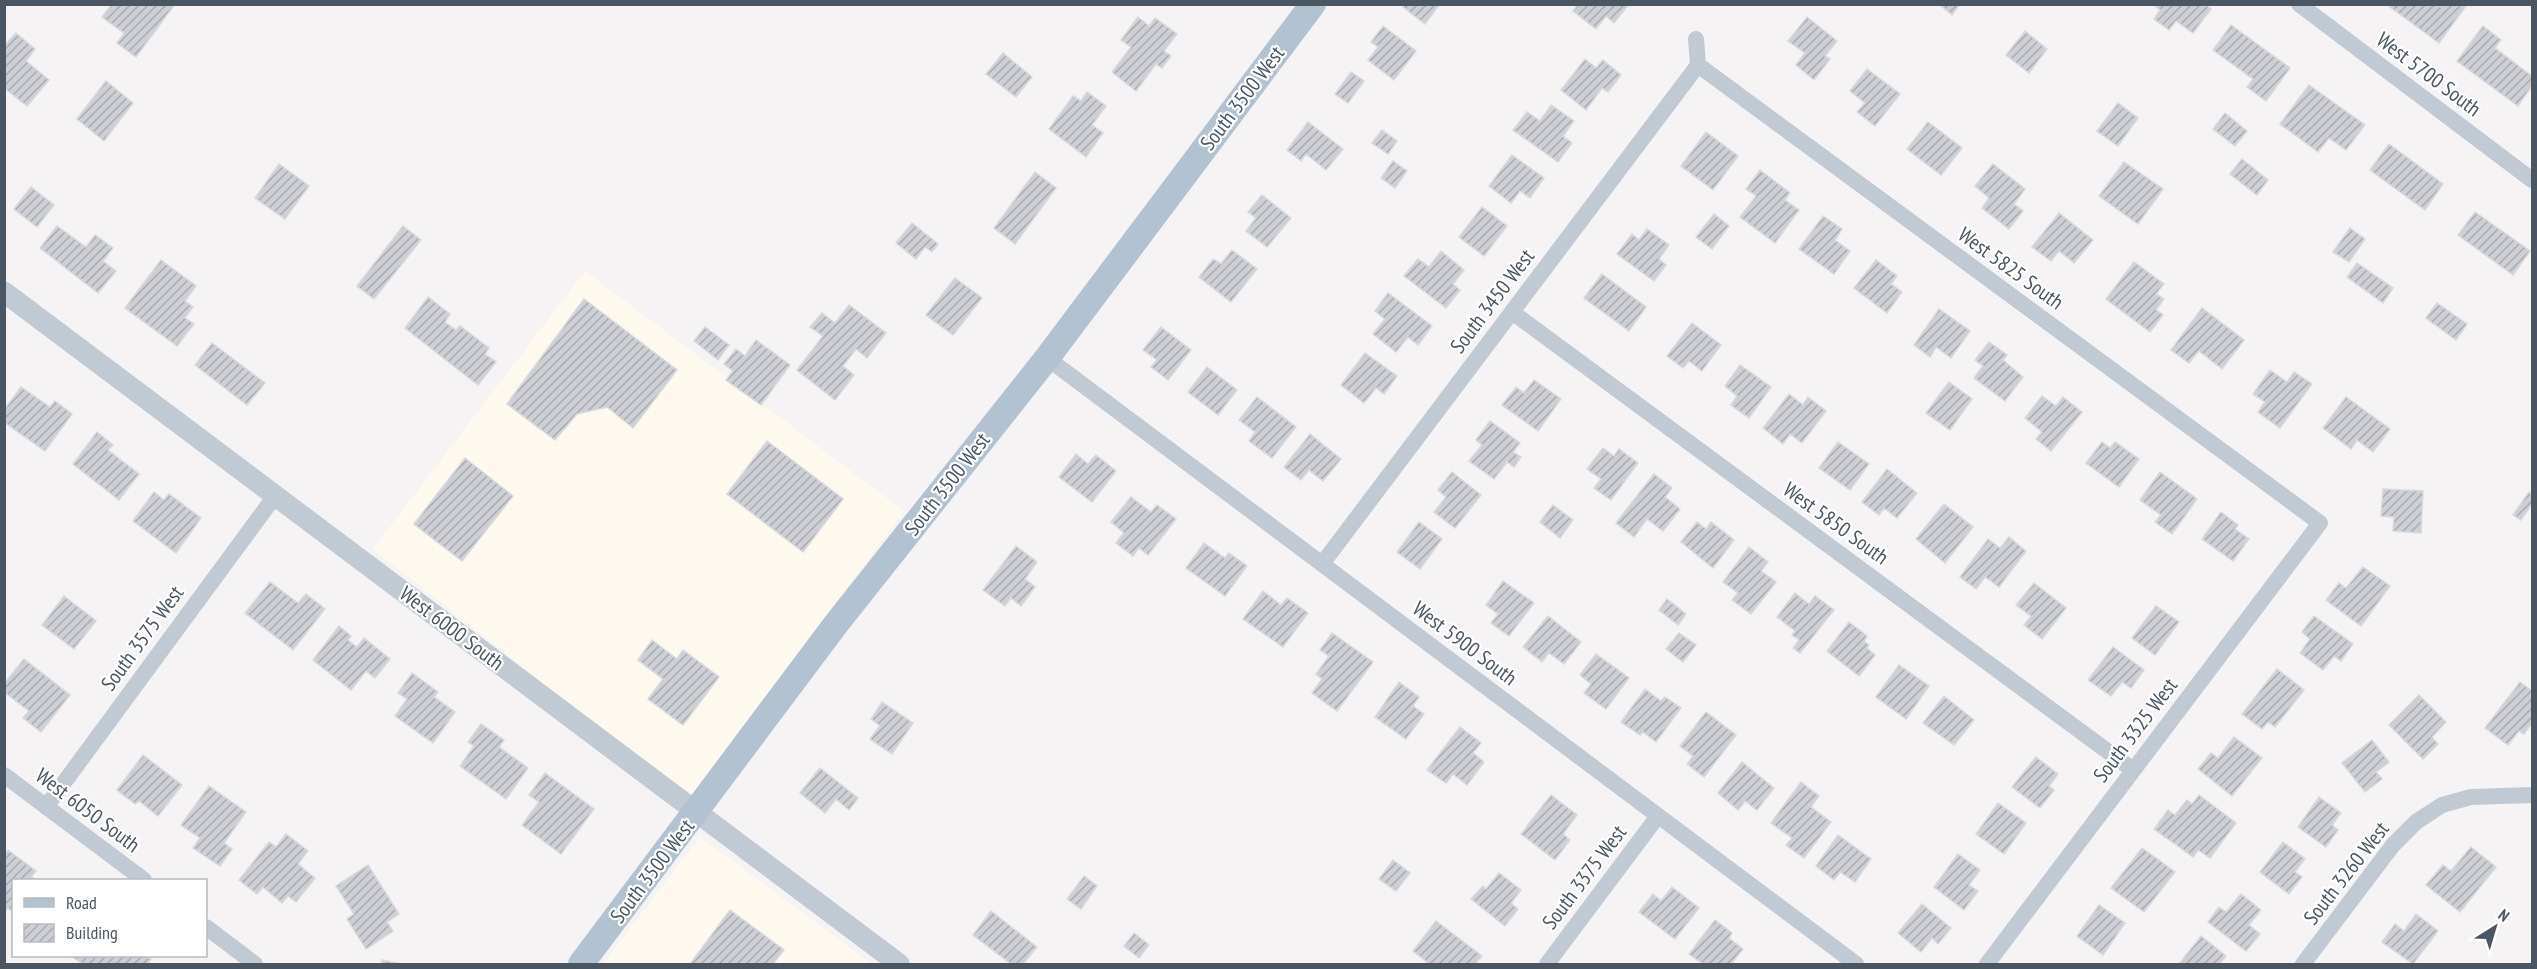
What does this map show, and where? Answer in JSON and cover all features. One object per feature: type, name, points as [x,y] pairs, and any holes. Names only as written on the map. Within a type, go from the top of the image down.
[{"type":"main road","name":"South 3500 West","points":[[581,964],[836,624],[1047,358],[1313,4]]},
{"type":"street","name":"West 5700 South","points":[[2299,4],[2532,180]]},
{"type":"street","points":[[1696,39],[1698,65]]},
{"type":"street","name":"South 3450 West","points":[[1322,564],[1698,65]]},
{"type":"street","name":"West 5825 South","points":[[1698,65],[2320,523]]},
{"type":"street","name":"West 6000 South","points":[[4,292],[899,964]]},
{"type":"street","name":"West 5850 South","points":[[1512,312],[2133,770]]},
{"type":"street","name":"West 5900 South","points":[[1047,358],[1856,964]]},
{"type":"street","name":"South 3575 West","points":[[46,807],[275,496]]},
{"type":"street","name":"South 3325 West","points":[[1987,964],[2320,523]]},
{"type":"street","name":"West 6050 South","points":[[4,775],[143,879]]},
{"type":"street","name":"South 3260 West","points":[[2303,964],[2393,845],[2416,822],[2442,805],[2471,797],[2532,795]]},
{"type":"street","name":"South 3375 West","points":[[1546,964],[1658,816]]},
{"type":"street","points":[[207,928],[255,964]]},
{"type":"shaded area","points":[[585,271],[904,511],[690,799],[373,549]]},
{"type":"shaded area","points":[[700,837],[872,964],[603,964]]},
{"type":"building","points":[[112,4],[175,4],[136,57],[117,43],[124,33],[102,17]]},
{"type":"building","points":[[1404,4],[1440,4],[1425,24],[1403,7]]},
{"type":"building","points":[[1578,4],[1629,4],[1614,23],[1606,16],[1596,29],[1573,11]]},
{"type":"building","points":[[1939,4],[1960,4],[1952,15]]},
{"type":"building","points":[[2153,4],[2205,4],[2211,9],[2193,33],[2176,21],[2169,30],[2154,19],[2160,10]]},
{"type":"building","points":[[2386,4],[2437,4],[2441,7],[2443,4],[2466,6],[2439,43]]},
{"type":"building","points":[[1138,17],[1149,26],[1155,18],[1177,34],[1164,51],[1171,56],[1162,68],[1156,64],[1136,91],[1112,72],[1131,47],[1121,40]]},
{"type":"building","points":[[1807,17],[1837,41],[1825,56],[1830,59],[1814,80],[1796,65],[1805,53],[1788,41]]},
{"type":"building","points":[[2231,25],[2290,68],[2266,101],[2247,87],[2253,79],[2213,50]]},
{"type":"building","points":[[1383,26],[1416,51],[1394,80],[1368,60],[1378,47],[1371,42]]},
{"type":"building","points":[[2483,26],[2501,40],[2495,48],[2532,76],[2532,86],[2518,106],[2457,61]]},
{"type":"building","points":[[2025,31],[2047,49],[2029,73],[2006,55]]},
{"type":"building","points":[[16,33],[35,49],[26,61],[49,80],[27,106],[4,88],[4,46]]},
{"type":"building","points":[[1003,53],[1032,77],[1016,97],[986,74]]},
{"type":"building","points":[[1585,59],[1596,68],[1603,60],[1621,75],[1608,92],[1602,88],[1586,110],[1561,90]]},
{"type":"building","points":[[1867,69],[1900,94],[1875,126],[1857,112],[1865,103],[1850,91]]},
{"type":"building","points":[[1351,72],[1364,81],[1348,103],[1335,94]]},
{"type":"building","points":[[106,81],[133,103],[104,141],[77,119]]},
{"type":"building","points":[[2309,85],[2365,125],[2346,150],[2329,138],[2318,152],[2280,124]]},
{"type":"building","points":[[1087,92],[1106,106],[1092,125],[1103,133],[1086,157],[1049,129],[1073,96],[1081,101]]},
{"type":"building","points":[[2118,103],[2138,118],[2118,146],[2097,131]]},
{"type":"building","points":[[1551,105],[1574,121],[1563,136],[1572,143],[1558,162],[1513,130],[1527,112],[1540,121]]},
{"type":"building","points":[[2225,113],[2247,131],[2235,146],[2213,129]]},
{"type":"building","points":[[1308,122],[1343,149],[1326,170],[1306,154],[1301,161],[1287,150]]},
{"type":"building","points":[[1928,122],[1962,148],[1941,175],[1907,149]]},
{"type":"building","points":[[1382,130],[1397,141],[1388,154],[1372,143]]},
{"type":"building","points":[[1706,132],[1738,156],[1713,190],[1681,166]]},
{"type":"building","points":[[2389,144],[2443,184],[2425,210],[2370,170]]},
{"type":"building","points":[[1512,155],[1544,178],[1530,198],[1520,191],[1511,203],[1489,186]]},
{"type":"building","points":[[2242,159],[2268,180],[2257,195],[2230,174]]},
{"type":"building","points":[[1393,161],[1407,171],[1395,188],[1381,178]]},
{"type":"building","points":[[2124,162],[2163,189],[2138,224],[2099,196]]},
{"type":"building","points":[[279,164],[309,186],[285,219],[255,198]]},
{"type":"building","points":[[1993,164],[2025,189],[2014,204],[2023,211],[2009,229],[1982,208],[1989,198],[1975,186]]},
{"type":"building","points":[[1760,170],[1790,193],[1785,200],[1799,210],[1775,243],[1740,217],[1756,196],[1746,189]]},
{"type":"building","points":[[1035,172],[1056,188],[1015,244],[994,228]]},
{"type":"building","points":[[31,187],[54,205],[37,227],[14,209]]},
{"type":"building","points":[[1262,195],[1291,218],[1267,247],[1246,231],[1256,218],[1248,212]]},
{"type":"building","points":[[1482,207],[1507,226],[1484,256],[1459,237]]},
{"type":"building","points":[[2475,212],[2530,251],[2513,275],[2458,235]]},
{"type":"building","points":[[2059,213],[2093,240],[2074,263],[2059,251],[2051,261],[2032,247]]},
{"type":"building","points":[[1714,214],[1729,226],[1712,249],[1696,237]]},
{"type":"building","points":[[1823,216],[1842,229],[1835,240],[1850,251],[1834,274],[1799,249]]},
{"type":"building","points":[[912,223],[938,244],[932,252],[925,247],[916,259],[896,243]]},
{"type":"building","points":[[57,226],[86,247],[95,235],[113,248],[103,261],[116,271],[98,293],[40,248]]},
{"type":"building","points":[[403,226],[421,240],[374,299],[357,286]]},
{"type":"building","points":[[2350,228],[2365,239],[2349,262],[2333,252]]},
{"type":"building","points":[[1647,229],[1669,245],[1659,259],[1666,265],[1654,281],[1617,254],[1632,234],[1639,240]]},
{"type":"building","points":[[1232,250],[1257,269],[1231,302],[1199,277],[1213,259],[1221,264]]},
{"type":"building","points":[[1441,251],[1464,270],[1453,284],[1460,290],[1446,308],[1404,276],[1418,259],[1429,267]]},
{"type":"building","points":[[161,260],[196,286],[185,301],[193,307],[185,318],[194,324],[177,346],[125,308]]},
{"type":"building","points":[[1876,260],[1897,276],[1891,284],[1902,292],[1887,313],[1854,288]]},
{"type":"building","points":[[2134,262],[2164,284],[2156,294],[2164,299],[2156,310],[2163,315],[2150,332],[2106,299]]},
{"type":"building","points":[[2357,263],[2393,288],[2383,303],[2347,277]]},
{"type":"building","points":[[1602,274],[1646,307],[1629,331],[1584,298]]},
{"type":"building","points":[[955,278],[982,298],[953,335],[926,315]]},
{"type":"building","points":[[1388,293],[1432,326],[1418,345],[1408,337],[1396,352],[1373,334],[1385,319],[1375,311]]},
{"type":"building","points":[[428,297],[450,314],[445,322],[456,330],[460,326],[489,348],[485,354],[496,362],[478,385],[405,328]]},
{"type":"building","points":[[584,299],[677,370],[633,428],[607,407],[577,414],[555,440],[507,404]]},
{"type":"building","points":[[2437,303],[2467,324],[2456,340],[2426,318]]},
{"type":"building","points":[[849,305],[886,333],[867,358],[856,349],[843,366],[854,375],[835,400],[797,370],[823,336],[810,327],[822,313],[835,323]]},
{"type":"building","points":[[2202,308],[2244,340],[2222,369],[2199,351],[2189,363],[2171,350]]},
{"type":"building","points":[[1939,309],[1970,331],[1951,358],[1936,347],[1930,357],[1914,345]]},
{"type":"building","points":[[1692,323],[1721,345],[1702,371],[1689,361],[1683,368],[1667,356]]},
{"type":"building","points":[[705,327],[729,345],[718,360],[694,341]]},
{"type":"building","points":[[1161,327],[1191,350],[1168,380],[1151,367],[1157,360],[1143,350]]},
{"type":"building","points":[[756,340],[790,365],[761,405],[726,380],[733,371],[724,364],[736,349],[745,356]]},
{"type":"building","points":[[1989,342],[2007,355],[2003,360],[2023,377],[2005,401],[1974,378],[1983,366],[1975,360]]},
{"type":"building","points":[[212,343],[265,383],[247,405],[195,365]]},
{"type":"building","points":[[1365,353],[1397,376],[1384,394],[1376,388],[1364,403],[1341,385]]},
{"type":"building","points":[[1740,365],[1771,387],[1749,418],[1731,405],[1737,396],[1725,386]]},
{"type":"building","points":[[1207,367],[1237,390],[1218,415],[1188,392]]},
{"type":"building","points":[[2270,370],[2287,382],[2294,372],[2312,384],[2280,428],[2258,412],[2265,402],[2253,394]]},
{"type":"building","points":[[1534,380],[1561,399],[1538,431],[1502,405],[1516,387],[1524,393]]},
{"type":"building","points":[[1949,382],[1972,399],[1950,430],[1926,413]]},
{"type":"building","points":[[21,387],[50,407],[55,401],[72,414],[45,451],[4,422],[4,410]]},
{"type":"building","points":[[1789,394],[1803,405],[1808,397],[1826,411],[1802,443],[1790,434],[1783,444],[1763,428]]},
{"type":"building","points":[[2042,396],[2056,406],[2063,397],[2082,412],[2051,451],[2036,439],[2042,432],[2025,418]]},
{"type":"building","points":[[1257,397],[1296,427],[1272,458],[1249,441],[1255,432],[1239,420]]},
{"type":"building","points":[[2346,397],[2390,429],[2373,452],[2357,440],[2351,449],[2323,428]]},
{"type":"building","points":[[1490,421],[1520,443],[1513,452],[1521,457],[1514,467],[1507,462],[1494,479],[1469,461],[1482,445],[1476,440]]},
{"type":"building","points":[[97,432],[113,445],[108,450],[139,474],[119,500],[73,464]]},
{"type":"building","points":[[1310,434],[1341,459],[1323,481],[1309,470],[1301,480],[1284,467]]},
{"type":"building","points":[[767,441],[843,499],[803,552],[727,494]]},
{"type":"building","points":[[1838,442],[1869,464],[1850,490],[1819,468]]},
{"type":"building","points":[[2102,442],[2110,448],[2115,442],[2139,459],[2119,487],[2086,463]]},
{"type":"building","points":[[1603,448],[1614,456],[1619,449],[1638,463],[1611,500],[1594,488],[1601,479],[1587,469]]},
{"type":"building","points":[[1076,454],[1088,464],[1096,455],[1116,471],[1092,502],[1059,477]]},
{"type":"building","points":[[465,458],[513,496],[462,561],[414,524]]},
{"type":"building","points":[[1887,469],[1917,493],[1897,518],[1884,508],[1879,515],[1862,502]]},
{"type":"building","points":[[1452,472],[1481,495],[1455,528],[1434,512],[1446,497],[1438,490]]},
{"type":"building","points":[[2160,472],[2197,499],[2172,534],[2155,522],[2161,515],[2140,500]]},
{"type":"building","points":[[1654,474],[1672,488],[1665,497],[1680,509],[1663,531],[1647,519],[1634,537],[1616,523]]},
{"type":"building","points":[[2383,489],[2423,491],[2421,533],[2393,531],[2394,517],[2381,516]]},
{"type":"building","points":[[154,492],[164,500],[169,494],[201,518],[176,553],[133,521]]},
{"type":"building","points":[[2529,492],[2532,495],[2532,504],[2521,520],[2513,515]]},
{"type":"building","points":[[1131,497],[1151,512],[1157,505],[1176,519],[1148,555],[1139,548],[1133,556],[1116,543],[1124,533],[1111,522]]},
{"type":"building","points":[[1944,504],[1973,527],[1945,563],[1916,539]]},
{"type":"building","points":[[1553,505],[1573,520],[1560,538],[1540,522]]},
{"type":"building","points":[[2221,512],[2238,525],[2235,529],[2249,539],[2233,561],[2202,539]]},
{"type":"building","points":[[1419,522],[1442,539],[1420,569],[1397,552]]},
{"type":"building","points":[[1697,522],[1706,529],[1711,522],[1734,540],[1713,568],[1681,542]]},
{"type":"building","points":[[2009,537],[2026,551],[1999,587],[1985,577],[1976,589],[1960,577],[1988,539],[2000,548]]},
{"type":"building","points":[[1204,543],[1225,558],[1229,553],[1247,566],[1225,596],[1186,568]]},
{"type":"building","points":[[1016,546],[1037,562],[1025,579],[1035,587],[1021,606],[1011,598],[1005,606],[983,590]]},
{"type":"building","points":[[1749,547],[1768,562],[1761,571],[1776,582],[1751,614],[1732,600],[1738,593],[1723,582]]},
{"type":"building","points":[[2363,567],[2390,586],[2361,626],[2326,600],[2339,583],[2346,588]]},
{"type":"building","points":[[1503,581],[1534,603],[1509,636],[1491,623],[1498,614],[1486,605]]},
{"type":"building","points":[[270,582],[298,603],[306,594],[325,609],[293,650],[245,613]]},
{"type":"building","points":[[2034,583],[2066,608],[2042,639],[2024,625],[2031,616],[2016,605]]},
{"type":"building","points":[[1263,591],[1281,605],[1287,598],[1308,613],[1283,647],[1243,619]]},
{"type":"building","points":[[1795,593],[1809,604],[1815,596],[1834,610],[1800,653],[1793,648],[1799,640],[1792,635],[1795,631],[1777,617]]},
{"type":"building","points":[[64,596],[96,621],[74,649],[42,625]]},
{"type":"building","points":[[1667,599],[1686,614],[1678,625],[1659,610]]},
{"type":"building","points":[[2156,606],[2179,622],[2155,655],[2132,638]]},
{"type":"building","points":[[1548,616],[1581,642],[1564,664],[1549,653],[1542,662],[1523,647]]},
{"type":"building","points":[[2314,616],[2353,644],[2341,661],[2334,656],[2323,670],[2300,653],[2310,639],[2302,632]]},
{"type":"building","points":[[1849,622],[1867,636],[1864,641],[1869,645],[1867,648],[1875,655],[1859,676],[1827,651]]},
{"type":"building","points":[[339,626],[351,636],[348,640],[357,647],[364,638],[390,659],[375,678],[366,671],[351,690],[313,660]]},
{"type":"building","points":[[1332,633],[1373,662],[1337,711],[1312,693],[1322,679],[1316,674],[1329,656],[1320,650]]},
{"type":"building","points":[[1679,633],[1696,645],[1683,662],[1666,649]]},
{"type":"building","points":[[652,640],[677,659],[683,650],[719,677],[683,725],[648,699],[663,679],[638,660]]},
{"type":"building","points":[[2113,647],[2144,670],[2131,688],[2122,682],[2111,696],[2088,680]]},
{"type":"building","points":[[1596,654],[1629,678],[1606,709],[1584,693],[1591,684],[1580,675]]},
{"type":"building","points":[[24,659],[70,695],[41,732],[23,718],[29,711],[4,692],[4,684]]},
{"type":"building","points":[[1899,665],[1929,686],[1906,719],[1876,697]]},
{"type":"building","points":[[2277,669],[2304,690],[2275,727],[2268,722],[2262,729],[2242,714]]},
{"type":"building","points":[[412,673],[438,692],[434,697],[455,712],[433,743],[395,716],[407,699],[398,693]]},
{"type":"building","points":[[1399,682],[1419,697],[1413,706],[1424,714],[1406,739],[1375,717]]},
{"type":"building","points":[[2520,682],[2532,691],[2532,723],[2524,734],[2519,731],[2508,745],[2485,728]]},
{"type":"building","points":[[1645,689],[1661,701],[1665,697],[1681,708],[1656,742],[1643,732],[1640,735],[1621,722]]},
{"type":"building","points":[[2419,695],[2446,722],[2432,737],[2438,744],[2423,759],[2389,725]]},
{"type":"building","points":[[1944,696],[1974,720],[1954,745],[1923,723]]},
{"type":"building","points":[[882,702],[913,723],[892,754],[870,739],[880,726],[871,719]]},
{"type":"building","points":[[1706,712],[1736,735],[1704,777],[1687,764],[1693,756],[1680,746]]},
{"type":"building","points":[[481,724],[504,740],[499,747],[528,768],[506,799],[460,766],[474,746],[468,742]]},
{"type":"building","points":[[1460,727],[1481,743],[1473,753],[1484,762],[1467,785],[1453,774],[1446,783],[1427,770]]},
{"type":"building","points":[[2234,737],[2262,758],[2232,796],[2198,769],[2211,753],[2218,758]]},
{"type":"building","points":[[2372,740],[2389,762],[2376,772],[2382,779],[2365,792],[2342,763]]},
{"type":"building","points":[[143,755],[182,785],[158,816],[139,801],[135,804],[117,790]]},
{"type":"building","points":[[2036,757],[2058,774],[2049,786],[2054,790],[2040,808],[2012,787]]},
{"type":"building","points":[[1742,762],[1774,788],[1757,810],[1745,801],[1738,810],[1718,793]]},
{"type":"building","points":[[820,768],[858,798],[849,810],[836,799],[825,813],[800,793]]},
{"type":"building","points":[[545,773],[594,809],[561,854],[522,825],[539,802],[529,795]]},
{"type":"building","points":[[1801,782],[1819,796],[1811,807],[1831,822],[1804,858],[1786,845],[1792,838],[1771,823]]},
{"type":"building","points":[[209,786],[246,812],[224,843],[232,849],[220,866],[193,848],[200,838],[181,825]]},
{"type":"building","points":[[1551,795],[1577,815],[1563,834],[1570,840],[1555,860],[1521,834]]},
{"type":"building","points":[[2199,795],[2236,823],[2210,858],[2198,850],[2193,857],[2154,829],[2168,810],[2175,815],[2187,800],[2192,804]]},
{"type":"building","points":[[2319,797],[2341,813],[2332,825],[2338,830],[2326,847],[2298,827]]},
{"type":"building","points":[[1998,803],[2026,823],[2004,854],[1976,834]]},
{"type":"building","points":[[286,834],[308,851],[298,864],[315,878],[296,902],[288,896],[282,903],[263,887],[257,894],[239,880],[269,842],[276,847]]},
{"type":"building","points":[[1838,835],[1871,859],[1855,882],[1840,872],[1834,880],[1816,866]]},
{"type":"building","points":[[2283,842],[2305,859],[2295,872],[2302,877],[2289,894],[2260,872]]},
{"type":"building","points":[[2471,847],[2496,867],[2460,912],[2426,885],[2443,865],[2451,871]]},
{"type":"building","points":[[2142,848],[2175,872],[2144,912],[2111,888]]},
{"type":"building","points":[[8,850],[36,871],[31,877],[34,879],[12,879],[12,911],[8,908],[4,913],[4,855]]},
{"type":"building","points":[[1958,854],[1980,870],[1969,885],[1978,891],[1964,910],[1934,887]]},
{"type":"building","points":[[1393,860],[1410,873],[1396,891],[1379,879]]},
{"type":"building","points":[[368,865],[399,914],[387,922],[393,931],[366,949],[347,919],[354,914],[336,886]]},
{"type":"building","points":[[1499,873],[1521,890],[1511,903],[1518,909],[1505,926],[1471,899],[1483,886],[1486,889]]},
{"type":"building","points":[[1084,876],[1097,886],[1081,909],[1067,899]]},
{"type":"building","points":[[1672,887],[1699,908],[1675,939],[1639,912],[1653,894],[1661,901]]},
{"type":"building","points":[[2241,894],[2261,910],[2249,925],[2260,934],[2246,951],[2208,922],[2219,907],[2226,912]]},
{"type":"building","points":[[1922,904],[1951,928],[1938,944],[1932,938],[1921,952],[1898,933]]},
{"type":"building","points":[[2099,905],[2125,923],[2103,955],[2077,936]]},
{"type":"building","points":[[730,910],[784,950],[773,964],[690,964]]},
{"type":"building","points":[[991,911],[1037,947],[1023,964],[1011,964],[973,935]]},
{"type":"building","points":[[2416,914],[2438,931],[2413,964],[2382,942],[2395,924],[2404,931]]},
{"type":"building","points":[[1715,920],[1732,933],[1729,938],[1743,949],[1731,964],[1703,964],[1689,954]]},
{"type":"building","points":[[1436,921],[1482,956],[1475,964],[1425,964],[1427,962],[1413,951]]},
{"type":"building","points":[[1134,933],[1149,945],[1139,958],[1124,946]]},
{"type":"building","points":[[2201,936],[2226,956],[2219,964],[2179,964]]},
{"type":"building","points":[[72,957],[147,957],[151,959],[147,964],[83,964]]},
{"type":"building","points":[[382,960],[402,964],[381,964]]}]
